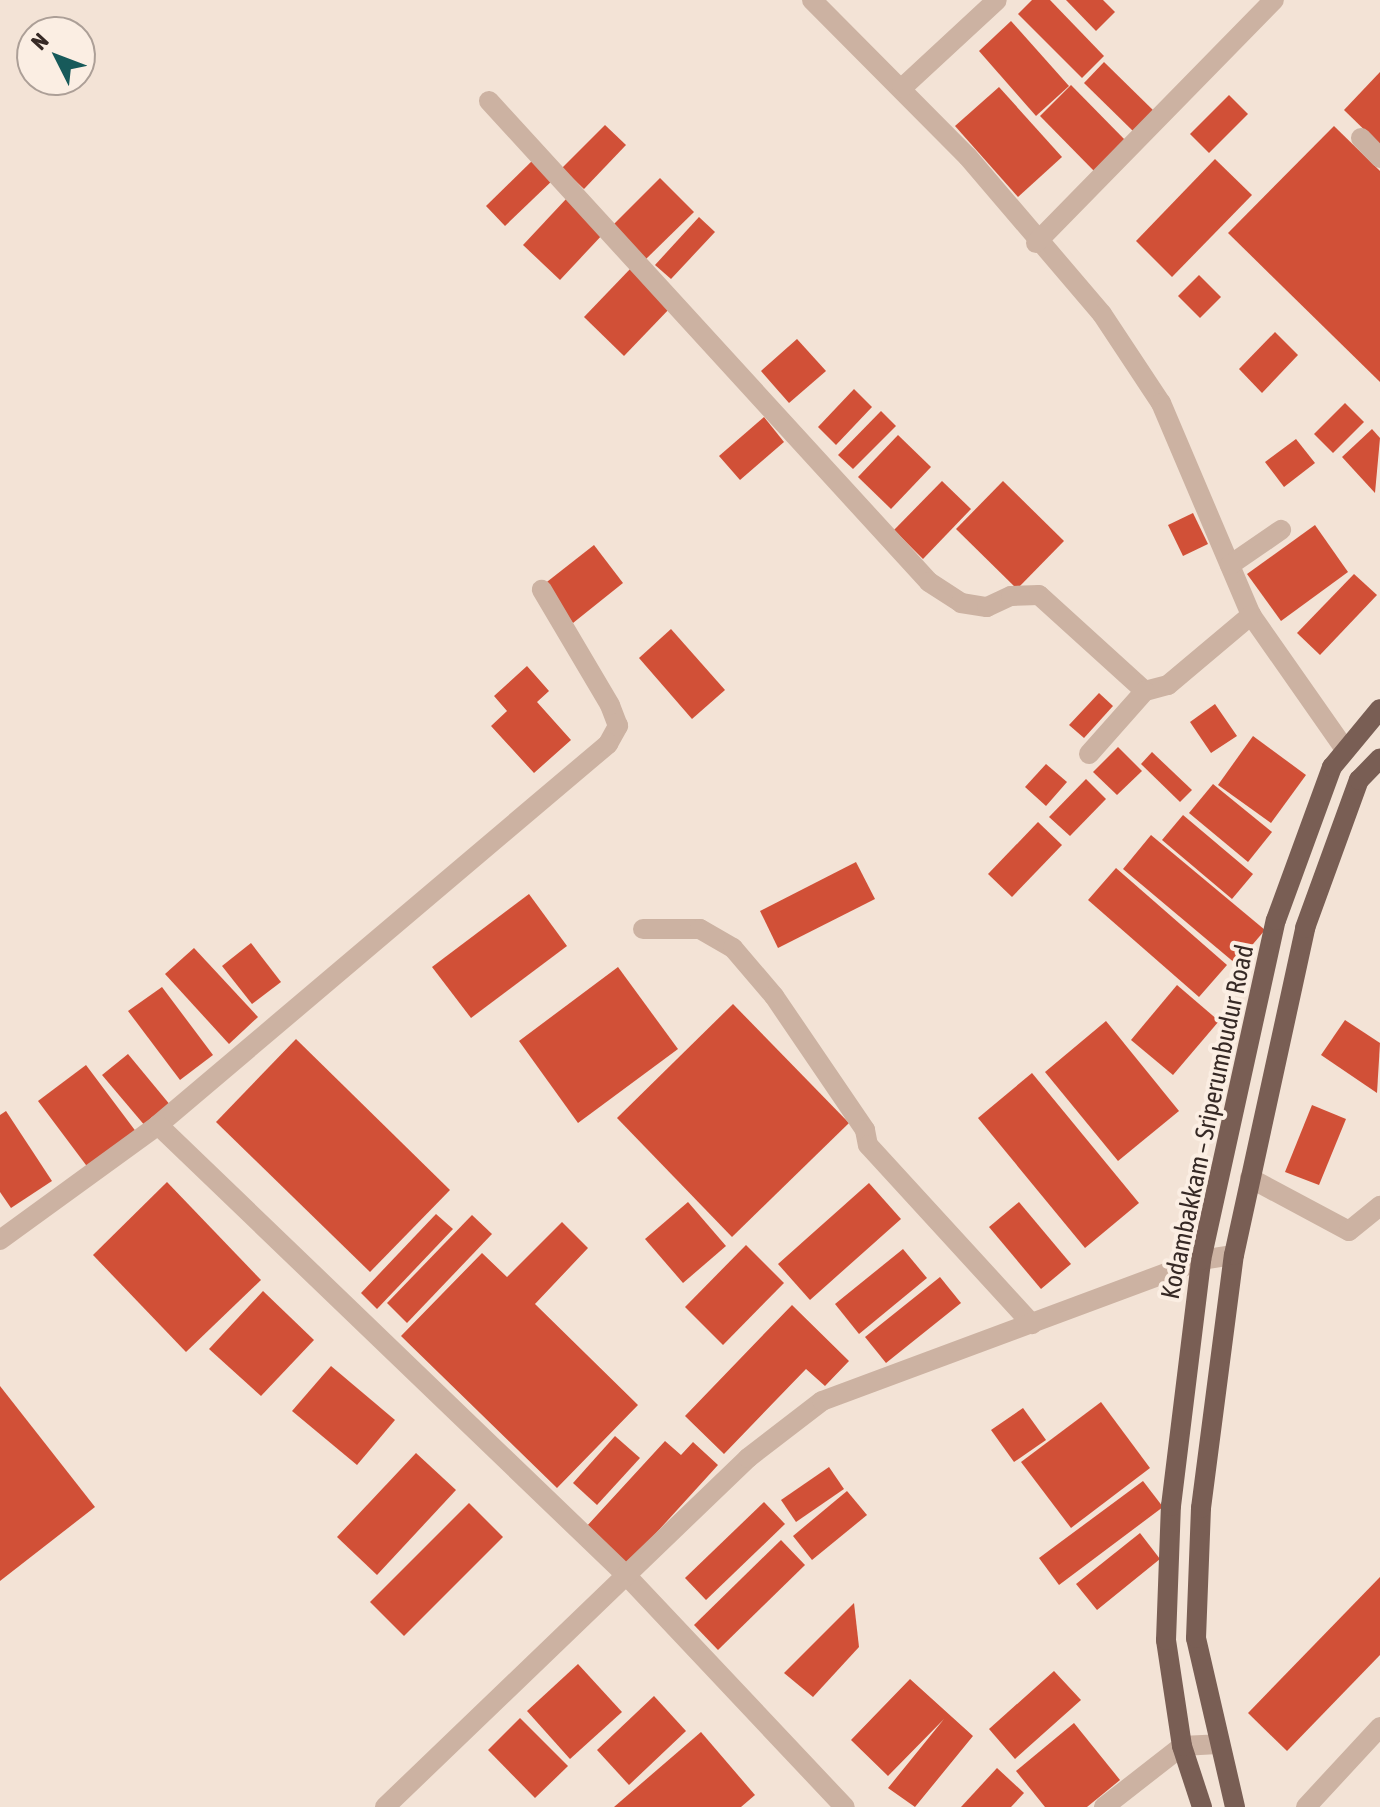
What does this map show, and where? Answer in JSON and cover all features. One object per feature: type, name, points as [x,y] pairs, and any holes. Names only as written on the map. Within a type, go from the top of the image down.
[{"type":"main road","name":"Kodambakkam – Sriperumbudur Road","points":[[1202,1807],[1182,1746],[1166,1640],[1170,1521],[1201,1260],[1276,920],[1344,748],[1380,709]]},
{"type":"main road","name":"Kodambakkam – Sriperumbudur Road","points":[[1235,1807],[1196,1638],[1201,1508],[1234,1255],[1305,928],[1359,780],[1380,758]]},
{"type":"street","points":[[812,0],[902,88],[1102,314],[1161,403],[1251,615],[1344,748]]},
{"type":"street","points":[[902,88],[997,0]]},
{"type":"street","points":[[1036,243],[1274,0]]},
{"type":"street","points":[[489,101],[929,582],[961,603],[987,607],[1039,595],[1145,691]]},
{"type":"street","points":[[1361,138],[1380,158]]},
{"type":"street","points":[[1230,565],[1281,530]]},
{"type":"street","points":[[0,1240],[158,1125],[608,744],[618,726],[610,705],[542,590]]},
{"type":"street","points":[[1089,754],[1145,691],[1168,685],[1251,615]]},
{"type":"street","points":[[643,929],[700,929],[733,948],[774,996],[865,1130],[868,1145],[1032,1324]]},
{"type":"street","points":[[158,1125],[626,1575],[845,1807]]},
{"type":"street","points":[[1250,1178],[1349,1231],[1380,1206]]},
{"type":"street","points":[[385,1807],[748,1458],[822,1401],[1201,1260],[1234,1255]]},
{"type":"street","points":[[1306,1807],[1380,1727]]},
{"type":"street","points":[[1104,1807],[1182,1746],[1218,1744]]},
{"type":"building","points":[[1032,0],[1050,0],[1104,56],[1082,78],[1018,14]]},
{"type":"building","points":[[1066,0],[1103,0],[1115,12],[1096,31]]},
{"type":"building","points":[[1011,21],[1069,86],[1036,116],[979,51]]},
{"type":"building","points":[[1104,62],[1156,113],[1135,133],[1084,83]]},
{"type":"building","points":[[1380,72],[1380,145],[1344,110]]},
{"type":"building","points":[[1071,85],[1127,142],[1095,172],[1040,116]]},
{"type":"building","points":[[999,87],[1062,157],[1018,197],[955,126]]},
{"type":"building","points":[[1229,95],[1248,114],[1209,153],[1190,134]]},
{"type":"building","points":[[605,125],[626,145],[584,189],[562,168]]},
{"type":"building","points":[[1334,126],[1380,171],[1380,382],[1228,233]]},
{"type":"building","points":[[535,158],[555,178],[505,226],[486,206]]},
{"type":"building","points":[[1215,159],[1252,195],[1172,277],[1136,241]]},
{"type":"building","points":[[660,178],[694,212],[646,259],[612,226]]},
{"type":"building","points":[[567,198],[604,233],[560,280],[523,245]]},
{"type":"building","points":[[699,217],[715,232],[671,279],[655,265]]},
{"type":"building","points":[[632,267],[672,306],[624,356],[584,317]]},
{"type":"building","points":[[1199,275],[1221,297],[1200,318],[1178,296]]},
{"type":"building","points":[[1275,332],[1298,355],[1262,393],[1239,369]]},
{"type":"building","points":[[797,339],[826,371],[789,403],[761,371]]},
{"type":"building","points":[[854,389],[872,407],[836,445],[818,427]]},
{"type":"building","points":[[1345,403],[1364,422],[1333,453],[1314,434]]},
{"type":"building","points":[[881,411],[896,426],[853,469],[838,455]]},
{"type":"building","points":[[764,417],[784,442],[740,480],[719,456]]},
{"type":"building","points":[[1372,429],[1380,438],[1375,493],[1342,457]]},
{"type":"building","points":[[898,435],[931,467],[891,509],[858,477]]},
{"type":"building","points":[[1296,439],[1315,463],[1284,487],[1265,462]]},
{"type":"building","points":[[942,481],[971,509],[923,559],[894,530]]},
{"type":"building","points":[[1003,481],[1064,541],[1017,589],[956,529]]},
{"type":"building","points":[[1193,513],[1208,544],[1183,556],[1168,525]]},
{"type":"building","points":[[1315,525],[1348,572],[1281,621],[1247,574]]},
{"type":"building","points":[[594,545],[623,583],[573,623],[543,585]]},
{"type":"building","points":[[1354,574],[1377,595],[1320,655],[1297,633]]},
{"type":"building","points":[[671,629],[725,690],[692,719],[639,658]]},
{"type":"building","points":[[527,666],[549,691],[537,702],[571,740],[534,773],[491,726],[507,711],[494,696]]},
{"type":"building","points":[[1099,693],[1113,706],[1084,738],[1069,725]]},
{"type":"building","points":[[1215,704],[1237,736],[1211,753],[1190,722]]},
{"type":"building","points":[[1253,736],[1306,775],[1271,823],[1218,785]]},
{"type":"building","points":[[1118,747],[1142,771],[1117,795],[1093,772]]},
{"type":"building","points":[[1152,752],[1192,790],[1180,802],[1141,764]]},
{"type":"building","points":[[1046,764],[1067,782],[1046,806],[1025,787]]},
{"type":"building","points":[[1086,779],[1106,799],[1070,836],[1049,817]]},
{"type":"building","points":[[1213,784],[1272,832],[1248,862],[1189,813]]},
{"type":"building","points":[[1183,815],[1253,874],[1232,899],[1162,840]]},
{"type":"building","points":[[1038,822],[1062,845],[1012,897],[988,874]]},
{"type":"building","points":[[1151,835],[1265,930],[1236,964],[1123,869]]},
{"type":"building","points":[[856,862],[875,899],[778,948],[760,911]]},
{"type":"building","points":[[1116,868],[1227,965],[1199,997],[1088,900]]},
{"type":"building","points":[[529,894],[567,946],[471,1018],[432,967]]},
{"type":"building","points":[[251,943],[281,982],[252,1004],[222,966]]},
{"type":"building","points":[[194,948],[258,1017],[229,1044],[165,974]]},
{"type":"building","points":[[618,967],[678,1049],[578,1123],[519,1041]]},
{"type":"building","points":[[1177,985],[1219,1021],[1173,1075],[1131,1040]]},
{"type":"building","points":[[162,987],[213,1055],[180,1080],[128,1011]]},
{"type":"building","points":[[733,1004],[849,1123],[732,1237],[617,1118]]},
{"type":"building","points":[[1345,1020],[1380,1043],[1377,1093],[1321,1055]]},
{"type":"building","points":[[1106,1021],[1179,1111],[1118,1161],[1045,1072]]},
{"type":"building","points":[[296,1039],[450,1190],[370,1272],[216,1122]]},
{"type":"building","points":[[128,1054],[171,1106],[146,1127],[102,1075]]},
{"type":"building","points":[[86,1065],[137,1133],[89,1169],[38,1101]]},
{"type":"building","points":[[1032,1073],[1139,1203],[1085,1248],[978,1118]]},
{"type":"building","points":[[1312,1105],[1346,1119],[1319,1185],[1285,1172]]},
{"type":"building","points":[[6,1111],[52,1181],[11,1208],[0,1192],[0,1115]]},
{"type":"building","points":[[167,1182],[261,1280],[186,1352],[93,1255]]},
{"type":"building","points":[[869,1183],[901,1219],[810,1300],[778,1264]]},
{"type":"building","points":[[688,1202],[726,1246],[683,1283],[645,1239]]},
{"type":"building","points":[[1019,1202],[1071,1264],[1041,1289],[989,1227]]},
{"type":"building","points":[[436,1214],[453,1229],[377,1309],[361,1293]]},
{"type":"building","points":[[472,1215],[492,1234],[407,1323],[387,1303]]},
{"type":"building","points":[[562,1222],[588,1248],[535,1304],[638,1405],[557,1488],[401,1336],[482,1253],[507,1277]]},
{"type":"building","points":[[746,1245],[784,1283],[723,1345],[685,1307]]},
{"type":"building","points":[[903,1249],[927,1278],[859,1334],[835,1304]]},
{"type":"building","points":[[940,1277],[961,1303],[886,1363],[865,1337]]},
{"type":"building","points":[[263,1291],[314,1340],[261,1396],[209,1349]]},
{"type":"building","points":[[792,1305],[849,1361],[825,1386],[806,1369],[724,1454],[685,1416]]},
{"type":"building","points":[[331,1366],[395,1420],[357,1465],[292,1411]]},
{"type":"building","points":[[0,1386],[95,1507],[0,1581]]},
{"type":"building","points":[[1101,1402],[1150,1468],[1071,1528],[1021,1462]]},
{"type":"building","points":[[1023,1408],[1046,1440],[1014,1462],[991,1430]]},
{"type":"building","points":[[615,1436],[640,1458],[597,1505],[573,1483]]},
{"type":"building","points":[[665,1441],[681,1455],[693,1442],[718,1465],[627,1565],[586,1527]]},
{"type":"building","points":[[416,1453],[456,1490],[377,1575],[337,1537]]},
{"type":"building","points":[[829,1467],[844,1489],[796,1522],[781,1500]]},
{"type":"building","points":[[1143,1481],[1163,1507],[1059,1585],[1039,1558]]},
{"type":"building","points":[[847,1491],[867,1515],[812,1560],[793,1536]]},
{"type":"building","points":[[764,1502],[785,1524],[706,1600],[685,1578]]},
{"type":"building","points":[[469,1503],[503,1537],[404,1636],[370,1602]]},
{"type":"building","points":[[1140,1533],[1160,1559],[1097,1610],[1076,1584]]},
{"type":"building","points":[[781,1540],[805,1565],[718,1650],[694,1625]]},
{"type":"building","points":[[1380,1577],[1380,1655],[1287,1751],[1248,1713]]},
{"type":"building","points":[[854,1603],[859,1647],[813,1697],[784,1673]]},
{"type":"building","points":[[578,1664],[622,1712],[570,1759],[527,1711]]},
{"type":"building","points":[[1054,1671],[1081,1700],[1015,1759],[989,1729]]},
{"type":"building","points":[[910,1679],[973,1736],[915,1807],[888,1788],[944,1719],[888,1776],[851,1740]]},
{"type":"building","points":[[654,1696],[686,1731],[629,1785],[597,1750]]},
{"type":"building","points":[[520,1718],[568,1766],[535,1798],[488,1750]]},
{"type":"building","points":[[1074,1723],[1120,1780],[1087,1807],[1045,1807],[1016,1771]]},
{"type":"building","points":[[701,1732],[755,1795],[741,1807],[614,1807]]},
{"type":"building","points":[[997,1768],[1024,1793],[1011,1807],[961,1807]]}]
